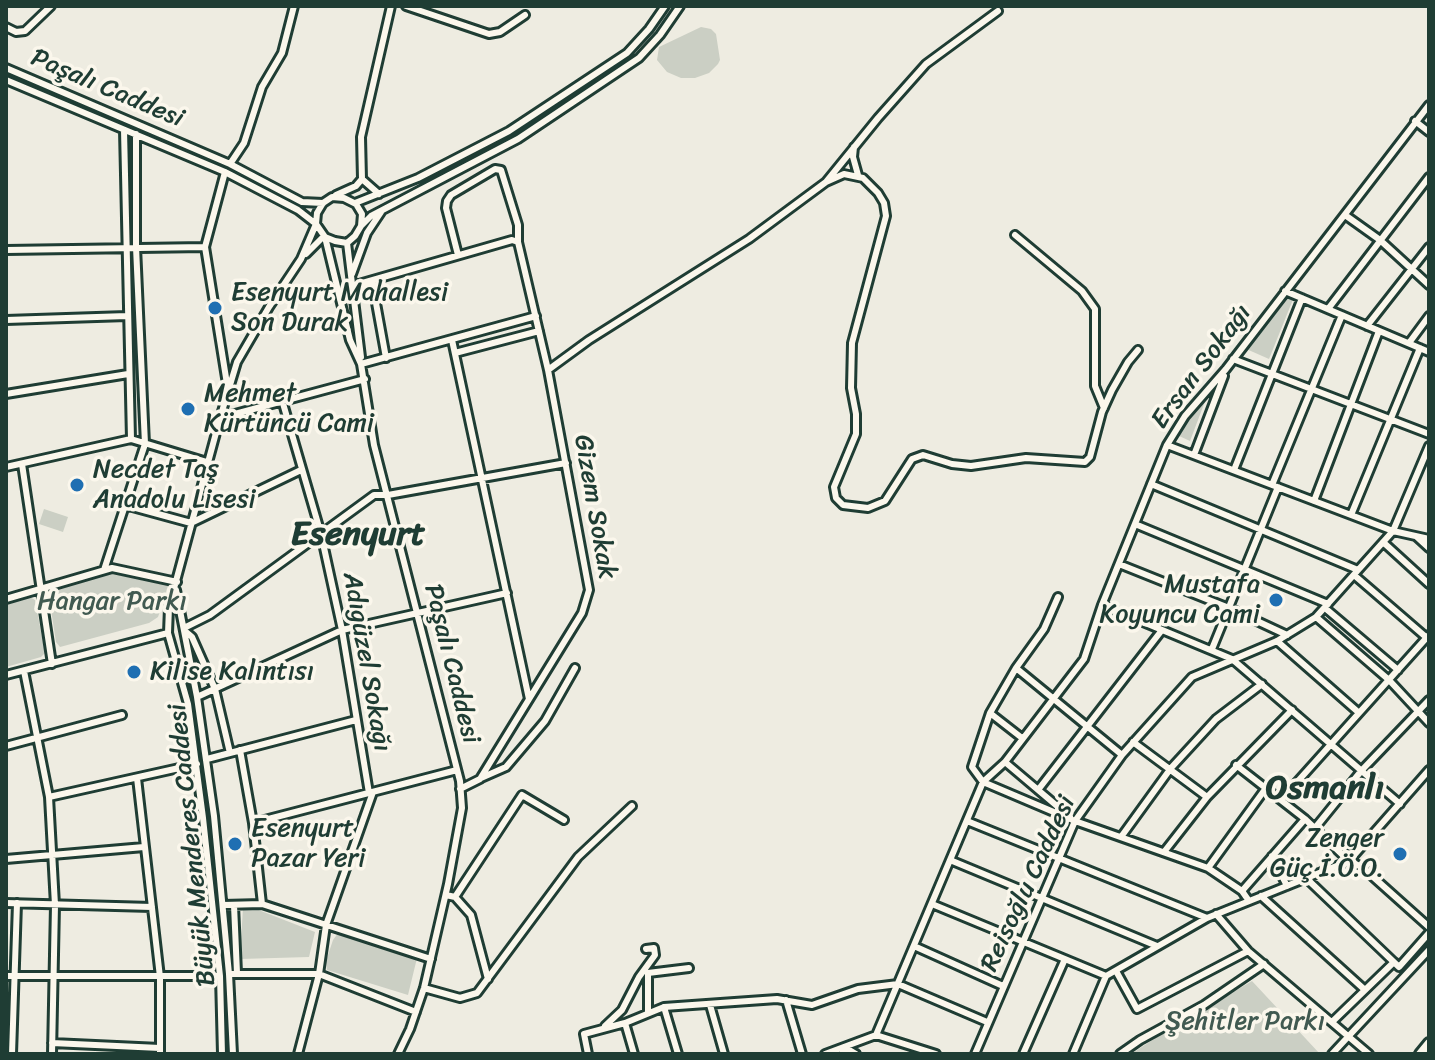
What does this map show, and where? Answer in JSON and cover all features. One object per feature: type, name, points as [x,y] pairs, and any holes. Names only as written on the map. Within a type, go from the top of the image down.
[{"type":"main road","points":[[1420,1054],[1429,1043]]},
{"type":"street","points":[[6,27],[16,32],[25,31],[51,6]]},
{"type":"street","points":[[230,164],[244,143],[262,87],[282,53],[294,6]]},
{"type":"street","points":[[169,632],[169,607],[237,362],[301,259],[323,203],[356,186],[362,179],[361,137],[391,6]]},
{"type":"street","points":[[406,6],[489,34],[500,32],[525,15]]},
{"type":"street","points":[[354,203],[509,131],[627,53],[665,6]]},
{"type":"street","points":[[536,316],[361,364],[347,243],[371,216],[518,139],[639,58],[680,6]]},
{"type":"street","points":[[826,182],[926,64],[998,11]]},
{"type":"street","name":"Paşalı Caddesi","points":[[6,68],[230,164],[302,202],[323,203]]},
{"type":"street","name":"Paşalı Caddesi","points":[[6,80],[224,174],[298,210],[316,224]]},
{"type":"street","name":"Ersan Sokağı","points":[[983,782],[1005,762],[1084,659],[1102,605],[1167,445],[1185,416],[1226,369],[1429,105]]},
{"type":"street","points":[[1415,121],[1429,132]]},
{"type":"street","points":[[124,130],[131,439]]},
{"type":"street","points":[[104,570],[145,444],[136,247],[136,134]]},
{"type":"street","points":[[854,147],[853,157],[859,176]]},
{"type":"street","name":"Gizem Sokak","points":[[458,255],[447,201],[451,195],[495,169],[503,173],[518,225],[518,242],[548,370],[589,590],[582,613],[480,779]]},
{"type":"street","points":[[224,174],[205,247],[228,387]]},
{"type":"street","points":[[548,370],[589,340],[749,239],[826,182],[844,174],[859,176],[870,183],[884,203],[886,216],[852,343],[851,388],[856,434],[834,487],[839,502],[855,507],[879,506],[891,496],[912,459],[923,455],[971,466],[1026,458],[1085,462],[1090,457],[1104,408],[1128,362],[1138,350]]},
{"type":"street","points":[[1328,309],[1429,177]]},
{"type":"street","points":[[362,179],[379,194]]},
{"type":"street","points":[[332,197],[354,203],[362,214],[361,226]]},
{"type":"street","points":[[351,277],[367,233],[383,210]]},
{"type":"street","points":[[1345,215],[1380,240],[1429,285]]},
{"type":"street","points":[[316,224],[325,236],[347,243]]},
{"type":"street","points":[[1015,235],[1047,265],[1082,291],[1095,309],[1095,386],[1104,408]]},
{"type":"street","points":[[301,259],[325,236]]},
{"type":"street","name":"Paşalı Caddesi","points":[[325,236],[350,340],[365,379],[374,445],[457,770],[462,808],[424,988],[398,1054]]},
{"type":"street","points":[[352,286],[512,240],[518,242]]},
{"type":"street","points":[[6,250],[205,247]]},
{"type":"street","points":[[1367,326],[1429,247]]},
{"type":"street","points":[[372,281],[386,358]]},
{"type":"street","points":[[1285,291],[1429,352]]},
{"type":"street","points":[[1234,470],[1302,298]]},
{"type":"street","points":[[1212,649],[1261,530],[1275,486],[1342,315]]},
{"type":"street","points":[[6,320],[127,316]]},
{"type":"street","points":[[1409,343],[1429,316]]},
{"type":"street","points":[[455,353],[539,331]]},
{"type":"street","points":[[1314,501],[1379,331]]},
{"type":"street","points":[[452,340],[529,699]]},
{"type":"street","points":[[1351,515],[1420,348]]},
{"type":"street","points":[[1233,359],[1429,434]]},
{"type":"street","points":[[1194,455],[1226,369]]},
{"type":"street","points":[[6,394],[128,374]]},
{"type":"street","points":[[220,418],[365,379]]},
{"type":"street","name":"Adıgüzel Sokağı","points":[[282,400],[321,534],[371,792]]},
{"type":"street","points":[[6,467],[131,439],[207,462]]},
{"type":"street","points":[[1167,445],[1393,531],[1429,539]]},
{"type":"street","name":"Reisoğlu Caddesi","points":[[975,1054],[1075,821],[1122,755],[1192,677],[1277,641],[1316,617],[1393,531],[1429,446]]},
{"type":"street","points":[[169,632],[179,639],[184,629],[210,615],[374,495],[566,463]]},
{"type":"street","points":[[22,464],[52,664]]},
{"type":"street","points":[[125,505],[191,523],[301,470]]},
{"type":"street","points":[[1151,484],[1356,573],[1428,636],[1281,800]]},
{"type":"street","points":[[1135,524],[1326,606],[1398,670]]},
{"type":"street","points":[[1415,535],[1429,548]]},
{"type":"street","points":[[1383,542],[1429,584]]},
{"type":"street","points":[[1119,564],[1287,635]]},
{"type":"street","points":[[6,599],[112,568],[176,585]]},
{"type":"street","name":"Büyük Menderes Caddesi","points":[[176,585],[207,759],[223,905],[233,1054]]},
{"type":"street","points":[[197,697],[342,630],[507,593]]},
{"type":"street","points":[[1058,597],[1044,629],[1016,668],[990,713],[972,767],[983,782],[1075,821],[1208,868],[1242,891],[1249,901]]},
{"type":"street","points":[[1102,605],[1232,659],[1400,804]]},
{"type":"street","points":[[1316,617],[1389,680],[1429,723]]},
{"type":"street","points":[[6,675],[169,632],[174,622],[192,637],[215,689],[230,753]]},
{"type":"street","points":[[1038,790],[1162,630]]},
{"type":"street","name":"Büyük Menderes Caddesi","points":[[169,632],[188,704],[197,764],[220,976],[222,1054]]},
{"type":"street","points":[[1277,641],[1358,712]]},
{"type":"street","points":[[460,789],[506,767],[545,721],[575,668]]},
{"type":"street","points":[[1016,668],[1122,755]]},
{"type":"street","points":[[24,671],[49,797],[55,905],[52,1054]]},
{"type":"street","points":[[1121,837],[1171,768],[1216,719],[1262,684]]},
{"type":"street","points":[[1315,828],[1362,770],[1429,700]]},
{"type":"street","points":[[1164,852],[1207,797],[1292,710]]},
{"type":"street","points":[[990,713],[1022,738]]},
{"type":"street","points":[[6,746],[122,715]]},
{"type":"street","points":[[207,759],[356,720]]},
{"type":"street","points":[[1133,742],[1207,797]]},
{"type":"street","points":[[240,750],[253,823],[262,904]]},
{"type":"street","points":[[1005,762],[1075,821]]},
{"type":"street","points":[[49,797],[197,764]]},
{"type":"street","points":[[1236,765],[1305,819],[1349,861],[1362,867],[1429,930],[1397,964],[1332,1022]]},
{"type":"street","points":[[253,823],[457,770]]},
{"type":"street","points":[[1073,1054],[1106,976],[1207,918],[1349,861],[1429,770]]},
{"type":"street","points":[[52,1043],[160,1051],[160,977],[137,778]]},
{"type":"street","points":[[825,1054],[844,1051],[876,1035],[983,782]]},
{"type":"street","points":[[1208,868],[1266,788]]},
{"type":"street","points":[[298,1054],[319,974],[326,925],[371,792]]},
{"type":"street","points":[[455,897],[522,795],[564,820]]},
{"type":"street","points":[[424,988],[466,998],[477,993],[578,857],[632,806]]},
{"type":"street","points":[[1242,891],[1305,819]]},
{"type":"street","points":[[967,821],[1207,918]]},
{"type":"street","points":[[6,859],[144,847]]},
{"type":"street","points":[[1272,856],[1287,886]]},
{"type":"street","points":[[950,860],[1157,946]]},
{"type":"street","points":[[1306,878],[1397,964]]},
{"type":"street","points":[[446,895],[455,897],[471,915],[488,979]]},
{"type":"street","points":[[1261,896],[1365,990]]},
{"type":"street","points":[[6,903],[152,907]]},
{"type":"street","points":[[12,1054],[10,976],[17,903]]},
{"type":"street","points":[[223,905],[262,904],[431,959]]},
{"type":"street","points":[[932,904],[1106,976]]},
{"type":"street","points":[[234,905],[237,973]]},
{"type":"street","points":[[1216,914],[1248,951],[1369,1054]]},
{"type":"street","points":[[914,946],[1003,986]]},
{"type":"street","points":[[603,1029],[622,1010],[639,977],[655,955],[654,948],[646,949]]},
{"type":"street","points":[[1332,1054],[1429,950]]},
{"type":"street","points":[[1116,971],[1137,1009],[1248,951]]},
{"type":"street","points":[[1023,1054],[1065,959]]},
{"type":"street","points":[[1120,1054],[1204,1005],[1264,964]]},
{"type":"street","points":[[648,1013],[648,973],[689,968]]},
{"type":"street","points":[[229,974],[319,974],[416,1012]]},
{"type":"street","points":[[10,976],[220,976]]},
{"type":"street","points":[[588,1054],[584,1034],[625,1023],[664,1007],[777,999],[812,1005],[858,989],[898,984],[987,1022]]},
{"type":"street","points":[[786,1000],[802,1054]]},
{"type":"street","points":[[710,1005],[724,1054]]},
{"type":"street","points":[[664,1007],[678,1054]]},
{"type":"street","points":[[625,1023],[634,1054]]},
{"type":"street","points":[[876,1035],[936,1054]]},
{"type":"street","points":[[844,1051],[856,1054]]},
{"type":"green space","points":[[701,27],[711,29],[716,34],[718,64],[709,73],[695,78],[681,78],[667,72],[657,60],[659,47]]},
{"type":"green space","points":[[1285,297],[1294,297],[1269,359],[1244,348]]},
{"type":"green space","points":[[1212,383],[1190,441],[1177,435],[1177,431]]},
{"type":"green space","points":[[44,509],[68,517],[63,532],[39,524]]},
{"type":"green space","name":"Hangar Parkı","points":[[112,571],[170,582],[158,617],[149,623],[60,647],[56,642],[48,590]]},
{"type":"green space","name":"Hangar Parkı","points":[[30,597],[35,600],[45,653],[41,657],[6,667],[6,604]]},
{"type":"green space","points":[[243,907],[251,907],[315,932],[309,957],[240,959]]},
{"type":"green space","points":[[341,929],[418,954],[408,995],[327,970],[326,961],[333,940]]},
{"type":"green space","name":"Şehitler Parkı","points":[[1252,981],[1320,1054],[1131,1054],[1157,1037]]},
{"type":"place","name":"Esenyurt Mahallesi Son Durak","points":[[215,308]]},
{"type":"place","name":"Mehmet Kürtüncü Cami","points":[[188,409]]},
{"type":"place","name":"Necdet Taş Anadolu Lisesi","points":[[77,485]]},
{"type":"place","name":"Mustafa Koyuncu Cami","points":[[1276,600]]},
{"type":"place","name":"Kilise Kalıntısı","points":[[134,672]]},
{"type":"place","name":"Esenyurt Pazar Yeri","points":[[235,844]]},
{"type":"place","name":"Zenger Güç İ.Ö.O.","points":[[1400,854]]},
{"type":"district","name":"Esenyurt","points":[[358,535]]},
{"type":"district","name":"Osmanlı","points":[[1325,789]]}]
